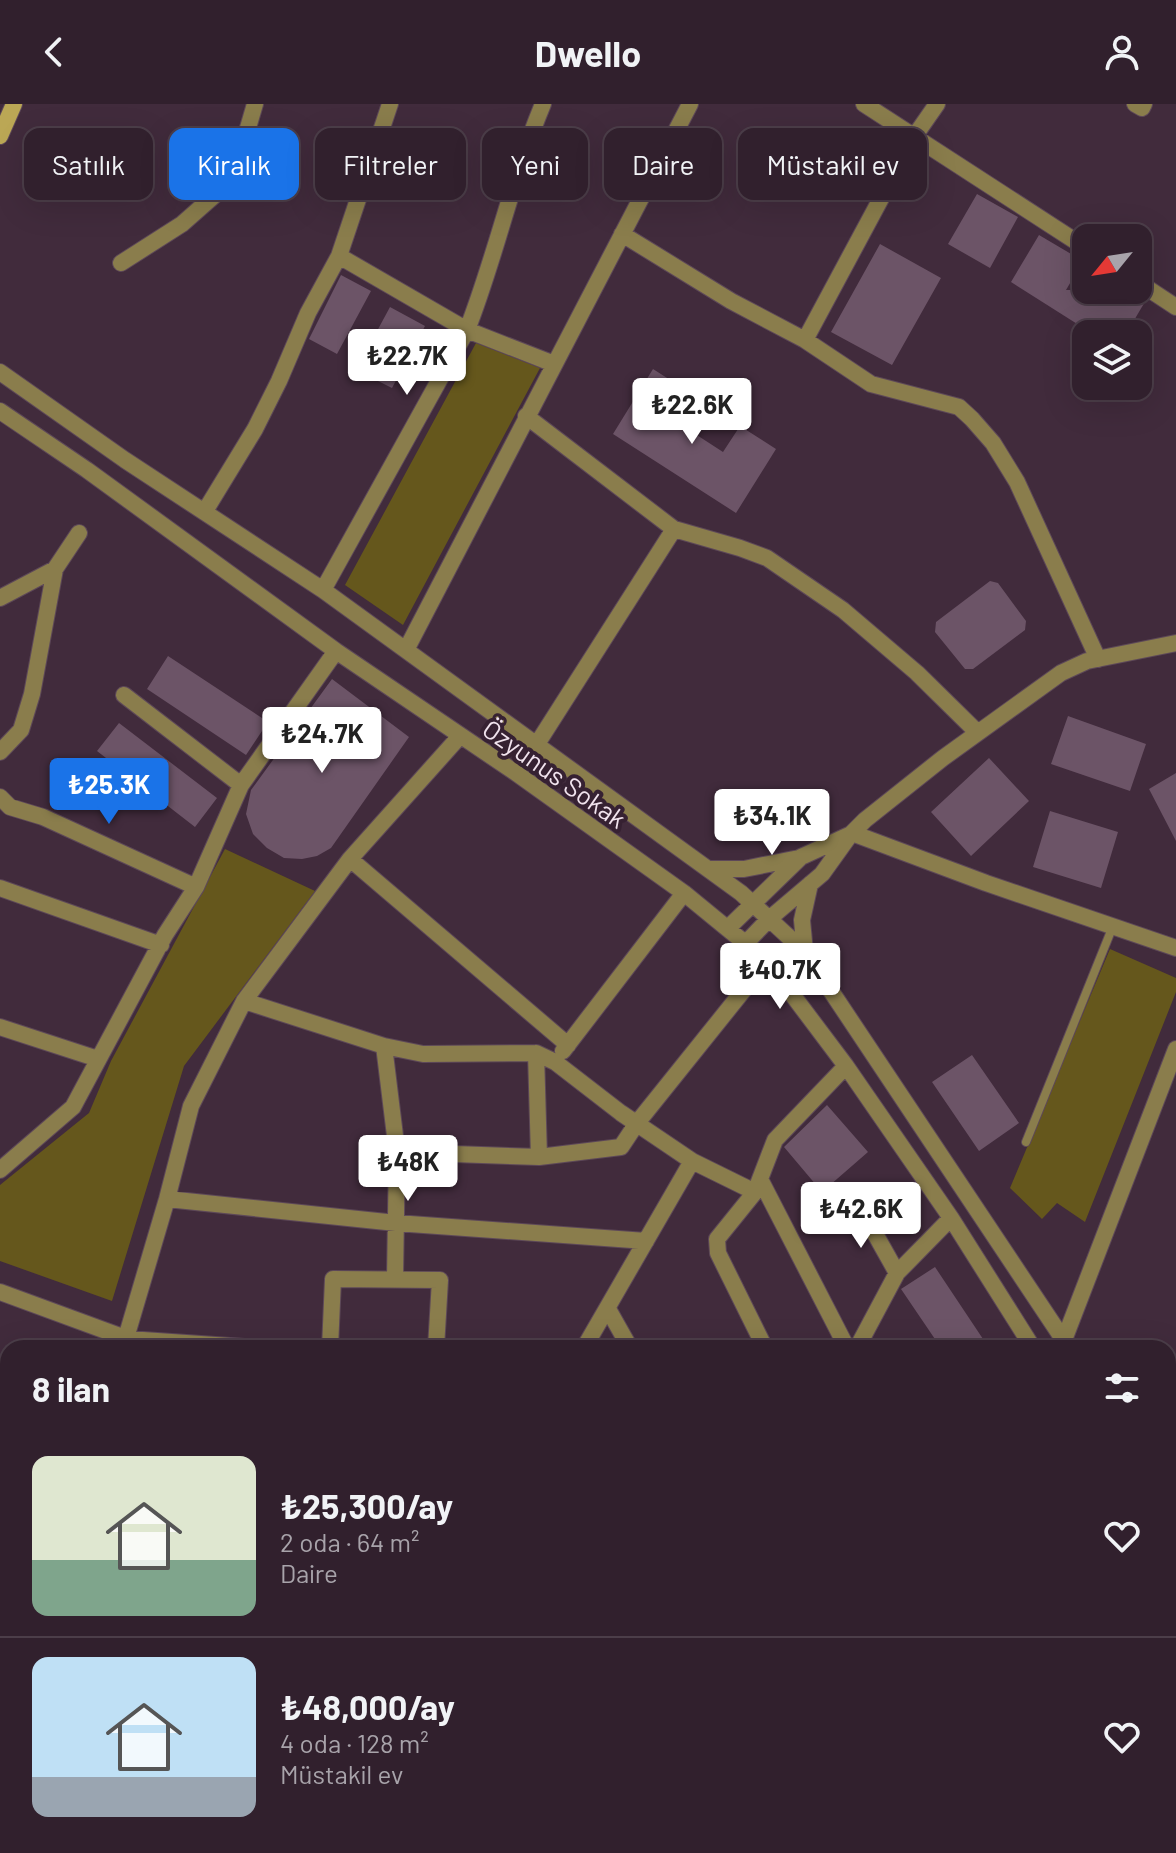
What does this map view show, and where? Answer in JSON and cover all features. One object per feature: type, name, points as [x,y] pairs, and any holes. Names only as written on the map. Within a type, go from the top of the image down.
[{"type":"street","points":[[0,136],[14,104]]},
{"type":"street","points":[[121,263],[182,224],[211,202],[233,179],[255,104]]},
{"type":"street","points":[[323,590],[467,330],[482,293],[526,143],[543,104]]},
{"type":"street","points":[[406,650],[690,104]]},
{"type":"street","points":[[864,104],[900,128]]},
{"type":"street","points":[[920,128],[937,104]]},
{"type":"street","points":[[1135,104],[1142,108],[1144,104]]},
{"type":"street","points":[[205,511],[255,429],[308,313],[339,256],[387,106]]},
{"type":"street","points":[[927,145],[1072,239]]},
{"type":"street","points":[[805,340],[880,200]]},
{"type":"street","points":[[622,234],[731,301],[805,340],[871,384],[915,398],[959,407],[1000,452],[1017,482],[1098,659]]},
{"type":"street","points":[[339,256],[467,330],[554,364]]},
{"type":"street","points":[[1152,291],[1176,307]]},
{"type":"street","points":[[0,372],[125,460],[323,590],[753,904],[805,952],[1063,1340]]},
{"type":"street","points":[[0,411],[460,736]]},
{"type":"street","points":[[526,416],[674,529],[767,558],[843,610],[917,673],[978,733]]},
{"type":"street","points":[[537,744],[674,529]]},
{"type":"street","points":[[0,752],[21,730],[32,694],[55,569],[79,533]]},
{"type":"street","points":[[0,598],[55,569]]},
{"type":"street","points":[[746,943],[822,874],[851,834],[943,758],[1061,673],[1098,659],[1176,643]]},
{"type":"street","points":[[0,1170],[73,1107],[196,887],[241,785],[336,651]]},
{"type":"street","points":[[124,695],[241,785]]},
{"type":"street","name":"Özyunus Sokak","points":[[126,1340],[191,1106],[244,1001],[350,859],[460,736],[684,893],[767,961],[846,1066],[951,1218],[1028,1340]]},
{"type":"street","points":[[3,808],[43,817],[196,887]]},
{"type":"street","points":[[708,869],[744,869],[801,857],[851,834],[1176,948]]},
{"type":"street","points":[[728,928],[801,857]]},
{"type":"street","points":[[350,859],[568,1045]]},
{"type":"street","points":[[805,952],[802,920],[810,884]]},
{"type":"street","points":[[0,888],[161,945]]},
{"type":"street","points":[[555,1062],[684,893]]},
{"type":"street","points":[[397,1152],[539,1157],[621,1147],[767,961]]},
{"type":"street","points":[[244,1001],[384,1046],[423,1054],[536,1053],[555,1062],[692,1161],[758,1186],[843,1340]]},
{"type":"street","points":[[0,1027],[98,1059]]},
{"type":"street","points":[[384,1046],[397,1152],[395,1278]]},
{"type":"street","points":[[1067,1340],[1176,1049]]},
{"type":"street","points":[[536,1053],[539,1157]]},
{"type":"street","points":[[761,1340],[718,1253],[717,1239],[758,1186],[775,1140],[846,1066]]},
{"type":"street","points":[[589,1340],[692,1161]]},
{"type":"street","points":[[167,1199],[396,1223],[646,1241]]},
{"type":"street","points":[[860,1207],[897,1273]]},
{"type":"street","points":[[861,1340],[897,1273],[951,1218]]},
{"type":"street","points":[[330,1340],[333,1279],[395,1278],[440,1280],[436,1340]]},
{"type":"street","points":[[0,1292],[115,1340]]},
{"type":"street","points":[[608,1309],[625,1340]]},
{"type":"lane","points":[[1026,1142],[1113,925]]},
{"type":"shaded area","points":[[476,343],[540,368],[403,625],[345,585]]},
{"type":"shaded area","points":[[225,849],[315,891],[184,1066],[112,1301],[0,1261],[0,1185],[89,1113],[111,1061]]},
{"type":"shaded area","points":[[1110,949],[1176,978],[1176,992],[1085,1222],[1057,1203],[1042,1219],[1010,1188]]},
{"type":"building","points":[[977,194],[1018,217],[990,268],[948,244]]},
{"type":"building","points":[[1039,235],[1072,254],[1072,280],[1066,290],[1072,290],[1072,304],[1144,304],[1134,320],[1072,321],[1011,282]]},
{"type":"building","points":[[880,244],[941,278],[892,365],[831,332]]},
{"type":"building","points":[[341,275],[371,291],[337,354],[309,339]]},
{"type":"building","points":[[390,307],[425,326],[392,388],[356,370]]},
{"type":"building","points":[[653,369],[686,390],[669,417],[723,452],[740,426],[776,449],[736,513],[613,434]]},
{"type":"building","points":[[990,581],[998,583],[1026,621],[1025,630],[973,669],[965,669],[935,632],[936,622]]},
{"type":"building","points":[[168,656],[268,722],[246,755],[147,689]]},
{"type":"building","points":[[332,679],[409,737],[331,848],[317,856],[284,858],[267,848],[253,834],[246,814],[251,790]]},
{"type":"building","points":[[1068,716],[1146,744],[1130,791],[1051,764]]},
{"type":"building","points":[[119,723],[217,798],[195,827],[97,751]]},
{"type":"building","points":[[989,758],[1029,801],[971,856],[931,812]]},
{"type":"building","points":[[1176,773],[1176,841],[1149,789]]},
{"type":"building","points":[[1050,811],[1118,832],[1101,888],[1033,867]]},
{"type":"building","points":[[972,1055],[1019,1123],[979,1151],[932,1082]]},
{"type":"building","points":[[827,1105],[868,1152],[822,1192],[784,1147]]},
{"type":"building","points":[[935,1267],[984,1340],[936,1340],[901,1289]]}]
